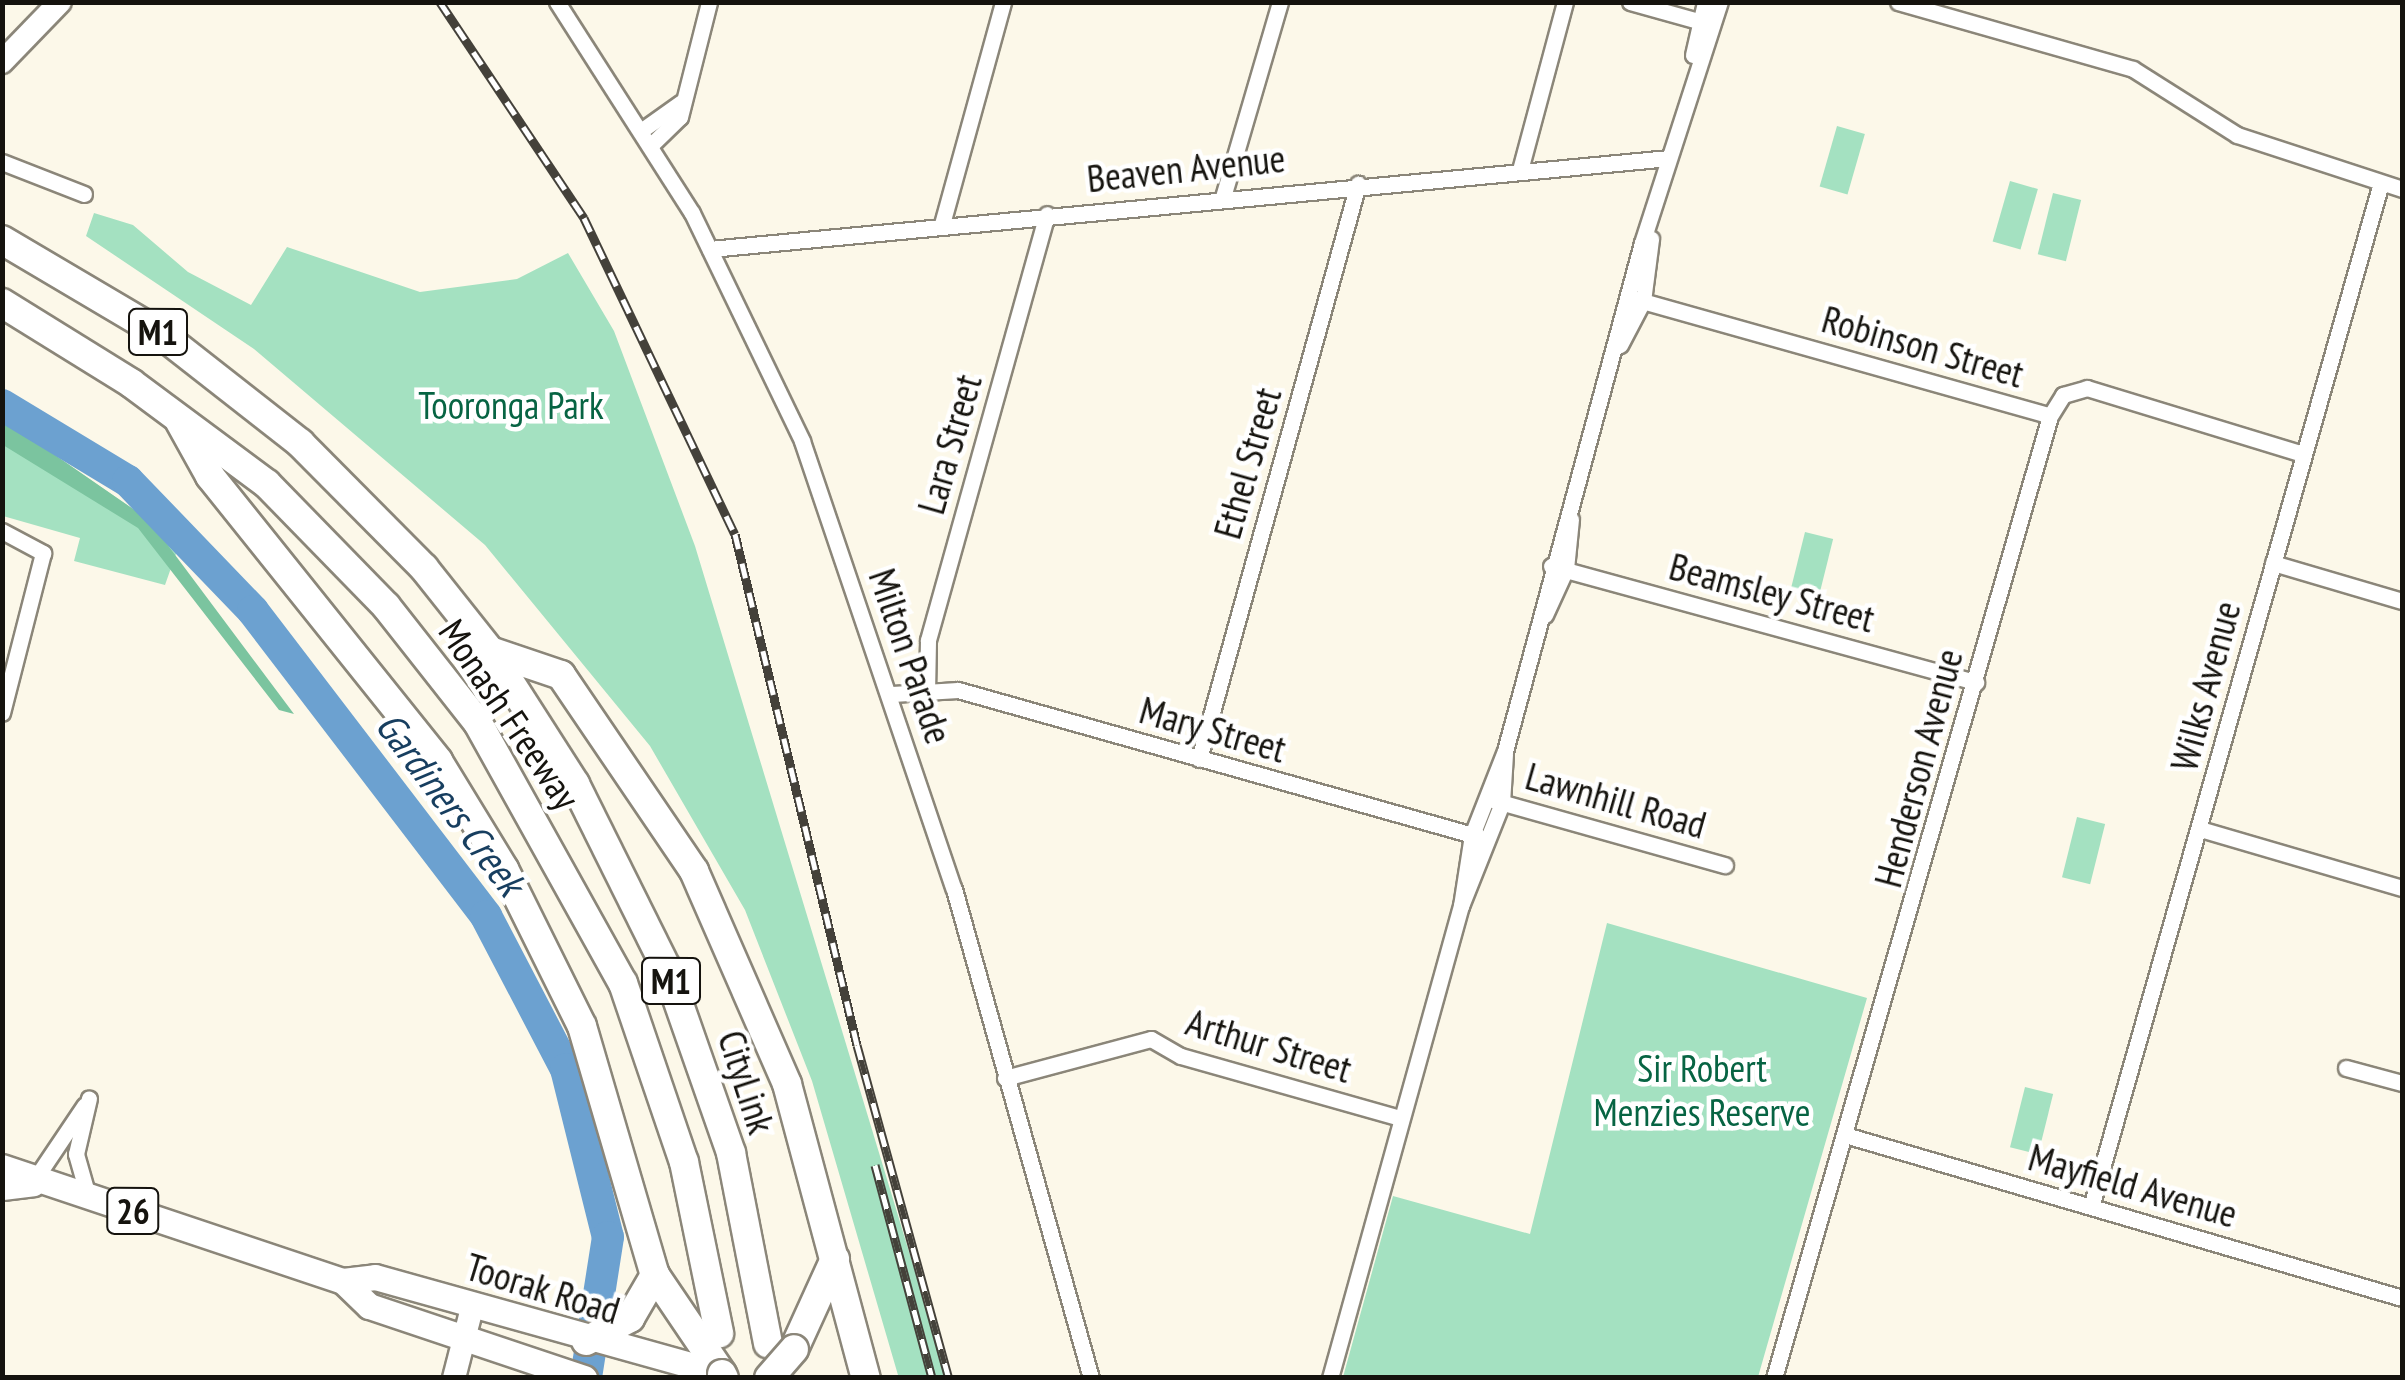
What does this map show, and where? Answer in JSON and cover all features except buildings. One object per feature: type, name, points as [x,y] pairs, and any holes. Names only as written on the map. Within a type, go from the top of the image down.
[{"type":"highway","name":"Monash Freeway","points":[[2,240],[161,334],[288,434],[399,540],[490,651]]},
{"type":"highway","name":"Monash Freeway","points":[[2,304],[176,416],[266,484],[386,606],[538,816],[598,927],[653,1062],[719,1333]]},
{"type":"highway","points":[[176,416],[210,476],[438,761],[504,869],[582,1026],[655,1272],[723,1376]]},
{"type":"highway","points":[[490,651],[561,675],[694,871],[786,1084],[866,1378]]},
{"type":"highway","name":"CityLink","points":[[490,651],[575,784],[672,983],[731,1153],[781,1346]]},
{"type":"highway","name":"Toorak Road","points":[[2,1166],[32,1183],[343,1281],[374,1277],[723,1376]]},
{"type":"highway","name":"Toorak Road","points":[[2,1187],[32,1183]]},
{"type":"highway","points":[[770,1378],[781,1346],[834,1259]]},
{"type":"highway","points":[[586,1340],[630,1318],[655,1272]]},
{"type":"highway","name":"Toorak Road","points":[[343,1281],[369,1306],[464,1341],[584,1378]]},
{"type":"main road","points":[[2,62],[60,2]]},
{"type":"main road","points":[[454,1378],[474,1304]]},
{"type":"street","name":"Milton Parade","points":[[557,2],[642,130],[710,249],[802,441],[892,694],[1090,1378]]},
{"type":"street","points":[[651,145],[676,124],[709,2]]},
{"type":"street","points":[[942,224],[1003,2]]},
{"type":"street","points":[[1223,197],[1280,2]]},
{"type":"street","points":[[1520,170],[1565,2]]},
{"type":"street","points":[[1630,2],[1704,22]]},
{"type":"street","points":[[1330,1378],[1387,1176],[1396,1117],[1420,1052],[1478,837],[1496,801],[1505,751],[1635,299],[1692,74],[1705,2]]},
{"type":"street","points":[[1704,22],[1720,2]]},
{"type":"street","points":[[1898,2],[2133,69],[2237,135],[2402,189]]},
{"type":"street","points":[[642,130],[680,104]]},
{"type":"street","name":"Beaven Avenue","points":[[710,249],[1358,184],[1669,158]]},
{"type":"street","points":[[2,162],[84,194]]},
{"type":"street","name":"Wilks Avenue","points":[[2091,1207],[2381,182]]},
{"type":"street","name":"Ethel Street","points":[[1199,759],[1358,184]]},
{"type":"street","name":"Lara Street","points":[[926,693],[928,640],[1047,214]]},
{"type":"street","name":"Robinson Street","points":[[1635,299],[2050,416],[2062,395],[2087,388],[2303,454]]},
{"type":"street","name":"Henderson Avenue","points":[[1774,1378],[2050,416]]},
{"type":"street","points":[[2,531],[44,553],[2,713]]},
{"type":"street","points":[[2273,563],[2402,602]]},
{"type":"street","name":"Beamsley Street","points":[[1558,567],[1976,682]]},
{"type":"street","name":"Mary Street","points":[[892,694],[958,690],[1478,837]]},
{"type":"street","points":[[898,714],[926,693]]},
{"type":"street","name":"Lawnhill Road","points":[[1496,801],[1725,864]]},
{"type":"street","points":[[2200,829],[2402,888]]},
{"type":"street","name":"Arthur Street","points":[[1004,1078],[1151,1039],[1181,1056],[1396,1117]]},
{"type":"street","points":[[2346,1068],[2402,1083]]},
{"type":"street","points":[[32,1183],[89,1098],[76,1154],[88,1198]]},
{"type":"street","name":"Mayfield Avenue","points":[[1845,1136],[2402,1298]]},
{"type":"green space","points":[[1837,126],[1865,134],[1848,195],[1820,187]]},
{"type":"green space","points":[[2010,181],[2038,189],[2021,250],[1993,242]]},
{"type":"green space","points":[[2053,193],[2081,200],[2066,261],[2038,254]]},
{"type":"green space","name":"Tooronga Park","points":[[94,213],[133,225],[188,272],[251,305],[287,247],[420,292],[517,279],[568,253],[614,331],[695,546],[947,1377],[898,1375],[812,1081],[745,910],[650,746],[485,545],[254,349],[86,236]]},
{"type":"green space","points":[[2,419],[149,520],[177,551],[165,585],[74,561],[80,538],[3,516]]},
{"type":"green space","points":[[3,419],[149,520],[294,714],[279,710],[138,528],[3,445]]},
{"type":"green space","points":[[1805,532],[1833,539],[1818,599],[1790,592]]},
{"type":"green space","points":[[2077,817],[2105,824],[2090,884],[2062,877]]},
{"type":"green space","name":"Sir Robert Menzies Reserve","points":[[1607,923],[1867,998],[1758,1377],[1343,1377],[1393,1196],[1530,1234]]},
{"type":"green space","points":[[2025,1087],[2053,1094],[2038,1154],[2010,1147]]},
{"type":"waterway","name":"Gardiners Creek","points":[[2,405],[128,481],[253,611],[486,916],[566,1069],[608,1237],[586,1378]]},
{"type":"railway","points":[[440,2],[584,218],[735,534],[857,1045],[949,1378]]},
{"type":"railway","points":[[875,1165],[932,1378]]}]
